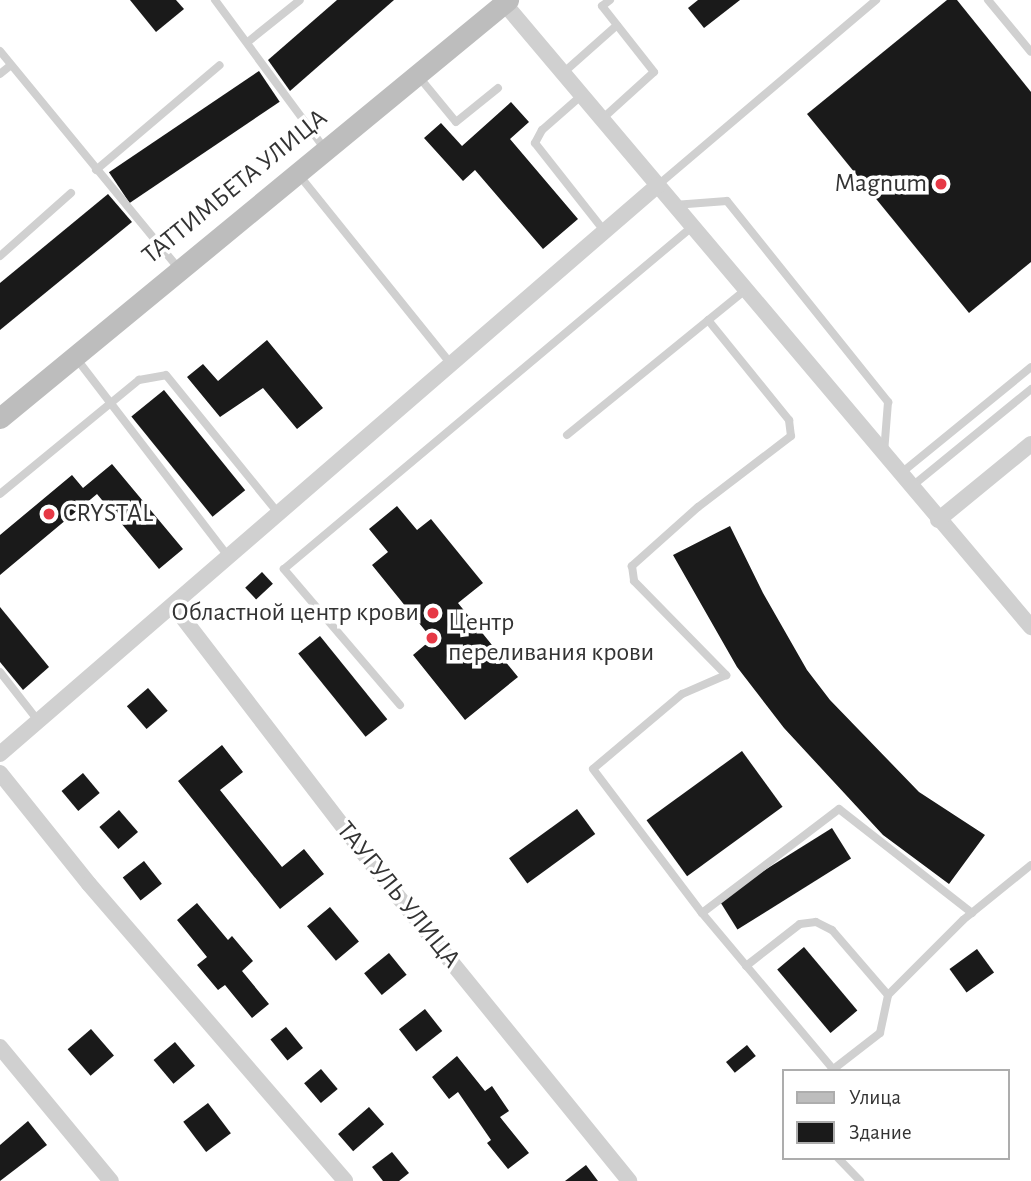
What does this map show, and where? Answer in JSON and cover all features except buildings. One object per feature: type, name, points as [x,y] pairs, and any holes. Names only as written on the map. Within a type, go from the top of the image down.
[{"type":"main road","name":"ТАТТИМБЕТА УЛИЦА","points":[[0,418],[506,2]]},
{"type":"street","points":[[506,2],[582,96],[694,226],[744,291],[1031,627]]},
{"type":"street","points":[[0,754],[453,367],[658,185]]},
{"type":"street","points":[[939,520],[1030,447]]},
{"type":"street","name":"ТАУГУЛЬ УЛИЦА","points":[[173,605],[379,873],[629,1181]]},
{"type":"street","points":[[0,773],[89,884],[345,1181]]},
{"type":"street","points":[[0,1047],[111,1181]]},
{"type":"lane","points":[[215,0],[249,41],[326,149]]},
{"type":"lane","points":[[249,41],[300,0]]},
{"type":"lane","points":[[602,119],[654,72],[602,6],[610,0]]},
{"type":"lane","points":[[658,185],[876,0]]},
{"type":"lane","points":[[988,0],[1031,52]]},
{"type":"lane","points":[[563,73],[617,25]]},
{"type":"lane","points":[[0,51],[178,269]]},
{"type":"lane","points":[[0,74],[11,65]]},
{"type":"lane","points":[[96,170],[220,65]]},
{"type":"lane","points":[[416,75],[456,122],[498,88]]},
{"type":"lane","points":[[582,96],[542,130],[535,143],[605,232]]},
{"type":"lane","points":[[297,173],[453,367]]},
{"type":"lane","points":[[0,256],[71,193]]},
{"type":"lane","points":[[674,205],[727,201],[888,402],[884,456]]},
{"type":"lane","points":[[400,705],[284,569],[694,226]]},
{"type":"lane","points":[[566,435],[744,291]]},
{"type":"lane","points":[[708,320],[789,420],[791,436],[698,507],[632,566],[634,581],[726,675],[682,694],[593,769],[702,913],[831,1069]]},
{"type":"lane","points":[[74,356],[229,556]]},
{"type":"lane","points":[[906,481],[1031,366]]},
{"type":"lane","points":[[0,495],[139,380],[166,375],[279,514]]},
{"type":"lane","points":[[906,481],[1031,390]]},
{"type":"lane","points":[[0,672],[40,722]]},
{"type":"lane","points":[[702,913],[839,809],[972,913]]},
{"type":"lane","points":[[833,1069],[880,1033],[888,995],[972,913],[1031,865]]},
{"type":"lane","points":[[746,966],[800,924],[816,922],[832,930],[888,995]]},
{"type":"lane","points":[[840,1160],[860,1181]]},
{"type":"place","name":"Magnum","points":[[941,184]]},
{"type":"place","name":"CRYSTAL","points":[[49,514]]},
{"type":"place","name":"Областной центр крови","points":[[433,613]]},
{"type":"place","name":"Центр переливания крови","points":[[432,638]]}]
